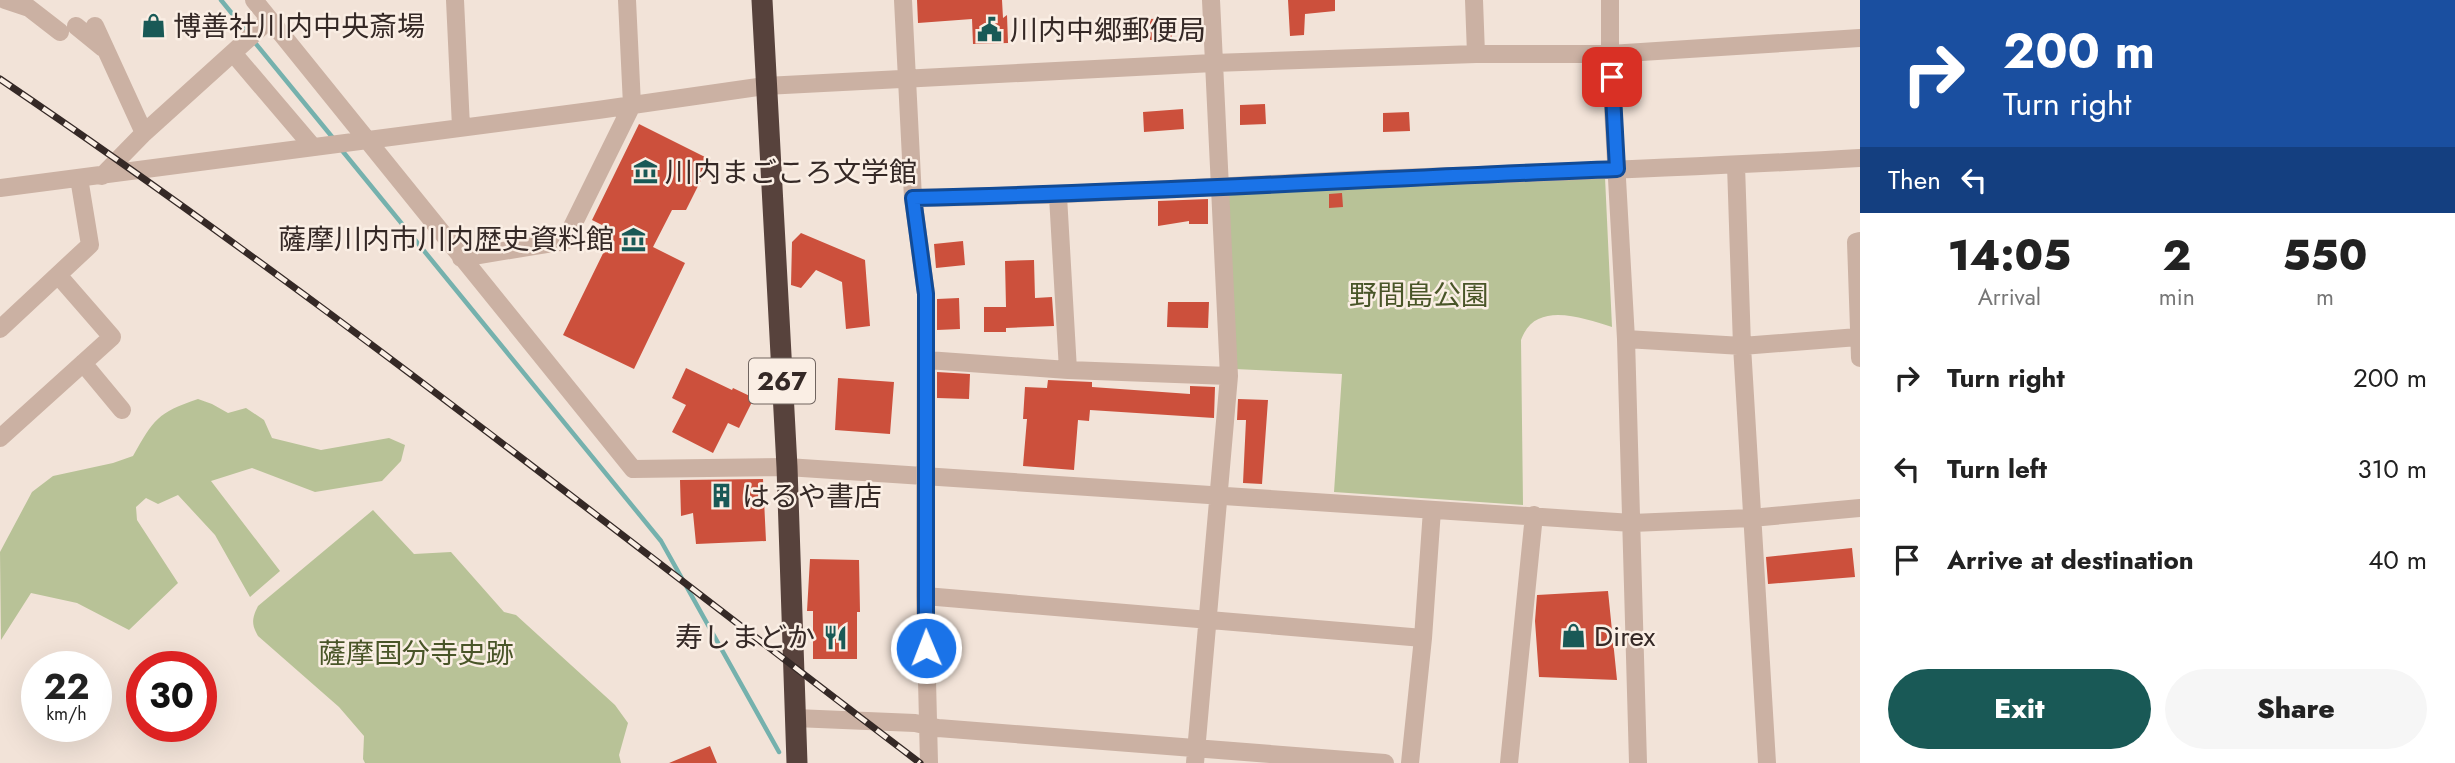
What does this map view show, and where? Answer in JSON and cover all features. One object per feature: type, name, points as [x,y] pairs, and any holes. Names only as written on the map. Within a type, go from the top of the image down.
[{"type":"highway","name":"267","points":[[762,0],[787,467],[797,763]]},
{"type":"street","points":[[5,0],[29,8],[108,53]]},
{"type":"street","points":[[254,0],[264,25],[461,258],[633,469],[787,467],[1632,523],[1751,518],[1860,508]]},
{"type":"street","points":[[455,0],[461,127]]},
{"type":"street","points":[[461,258],[565,241],[632,105],[627,0]]},
{"type":"street","points":[[902,0],[913,198],[926,294],[925,596],[929,763]]},
{"type":"street","points":[[1196,755],[1229,376],[1211,0]]},
{"type":"street","points":[[1474,0],[1476,54]]},
{"type":"street","points":[[1609,0],[1626,339],[1638,763]]},
{"type":"street","points":[[102,176],[144,133],[264,25]]},
{"type":"street","points":[[95,26],[144,133]]},
{"type":"street","points":[[0,188],[765,86],[1213,63],[1476,54],[1610,54],[1860,38]]},
{"type":"street","points":[[238,48],[321,146]]},
{"type":"street","points":[[913,198],[1058,196],[1220,186],[1860,158]]},
{"type":"street","points":[[1736,165],[1742,346],[1767,763]]},
{"type":"street","points":[[0,329],[90,245],[79,178]]},
{"type":"street","points":[[1058,196],[1068,370]]},
{"type":"street","points":[[1860,241],[1856,242],[1860,358]]},
{"type":"street","points":[[0,438],[112,337],[58,275]]},
{"type":"street","points":[[1626,339],[1742,346],[1858,337]]},
{"type":"street","points":[[927,359],[1068,370],[1229,376]]},
{"type":"street","points":[[83,363],[122,410]]},
{"type":"street","points":[[1410,763],[1423,638],[1432,510]]},
{"type":"street","points":[[1509,763],[1534,515]]},
{"type":"street","points":[[925,596],[1423,638]]},
{"type":"street","points":[[795,718],[928,726],[1196,755],[1385,763]]},
{"type":"green space","name":"野間島公園","points":[[1605,177],[1612,327],[1574,317],[1548,316],[1537,320],[1528,328],[1521,340],[1523,505],[1334,492],[1342,374],[1235,369],[1228,197],[1232,192]]},
{"type":"green space","points":[[198,399],[228,413],[246,408],[264,420],[272,438],[321,450],[389,438],[405,445],[401,461],[382,481],[315,492],[252,468],[211,481],[280,571],[250,597],[215,535],[178,495],[158,504],[146,498],[136,507],[137,520],[178,583],[129,630],[77,603],[31,593],[1,640],[0,552],[32,492],[53,476],[133,456],[146,433],[158,419],[165,413]]},
{"type":"green space","name":"薩摩国分寺史跡","points":[[373,510],[414,554],[451,552],[504,612],[516,615],[615,705],[628,723],[619,755],[621,763],[365,763],[364,736],[339,707],[258,636],[253,621],[258,606]]},
{"type":"building","points":[[917,0],[1002,0],[1003,18],[1007,15],[1008,43],[973,44],[972,19],[918,23]]},
{"type":"building","points":[[1288,0],[1335,0],[1335,11],[1305,14],[1304,35],[1290,36]]},
{"type":"building","points":[[1172,18],[1172,40],[1150,40],[1150,19]]},
{"type":"building","points":[[1265,104],[1266,124],[1240,125],[1240,105]]},
{"type":"building","points":[[1183,109],[1184,129],[1144,132],[1143,112]]},
{"type":"building","points":[[1409,112],[1410,131],[1383,132],[1383,113]]},
{"type":"building","name":"薩摩川内市川内歴史資料館","points":[[639,124],[711,160],[686,210],[672,210],[653,247],[685,263],[634,369],[563,335],[614,231],[592,220]]},
{"type":"building","points":[[1342,193],[1343,207],[1329,208],[1329,194]]},
{"type":"building","points":[[1208,199],[1208,224],[1189,224],[1189,221],[1158,226],[1158,201]]},
{"type":"building","points":[[801,233],[865,260],[870,326],[846,329],[842,282],[816,270],[801,288],[791,285],[792,242]]},
{"type":"building","points":[[963,241],[965,265],[936,268],[934,244]]},
{"type":"building","points":[[1034,260],[1035,298],[1052,297],[1054,326],[1006,328],[1006,332],[984,332],[984,307],[1006,307],[1005,261]]},
{"type":"building","points":[[959,298],[960,329],[937,330],[937,299]]},
{"type":"building","points":[[1168,302],[1209,302],[1208,328],[1167,327]]},
{"type":"building","points":[[686,368],[754,398],[739,428],[728,423],[713,453],[672,432],[686,405],[672,398]]},
{"type":"building","points":[[937,372],[970,374],[969,399],[937,398]]},
{"type":"building","points":[[838,378],[894,382],[890,434],[835,430]]},
{"type":"building","points":[[1048,380],[1092,382],[1092,387],[1190,394],[1190,386],[1215,387],[1214,418],[1090,410],[1089,421],[1078,420],[1074,470],[1023,466],[1027,419],[1023,419],[1025,387],[1047,388]]},
{"type":"building","points":[[1238,399],[1268,400],[1262,484],[1243,483],[1246,420],[1237,420]]},
{"type":"building","name":"はるや書店","points":[[763,479],[766,541],[696,544],[693,513],[681,516],[680,480]]},
{"type":"building","points":[[1852,548],[1855,577],[1768,584],[1766,557]]},
{"type":"building","points":[[810,559],[859,560],[857,659],[813,659],[813,611],[807,611]]},
{"type":"building","name":"Direx","points":[[1608,591],[1617,680],[1539,677],[1535,621],[1537,595]]},
{"type":"building","points":[[710,746],[717,763],[669,763]]},
{"type":"waterway","points":[[221,0],[247,32]]},
{"type":"waterway","points":[[252,39],[333,138]]},
{"type":"waterway","points":[[340,148],[661,541],[779,752]]},
{"type":"railway","points":[[0,79],[118,160],[350,329],[920,763]]},
{"type":"place","name":"博善社川内中央斎場","points":[[153,26]]},
{"type":"place","name":"川内中郷郵便局","points":[[990,30]]},
{"type":"place","name":"川内まごころ文学館","points":[[645,172]]},
{"type":"place","name":"薩摩川内市川内歴史資料館","points":[[634,239]]},
{"type":"place","name":"はるや書店","points":[[722,496]]},
{"type":"place","name":"Direx","points":[[1574,636]]},
{"type":"place","name":"寿しまどか","points":[[835,637]]},
{"type":"route","points":[[926,648],[926,294],[913,198],[1058,196],[1220,186],[1617,169],[1612,77]]}]
